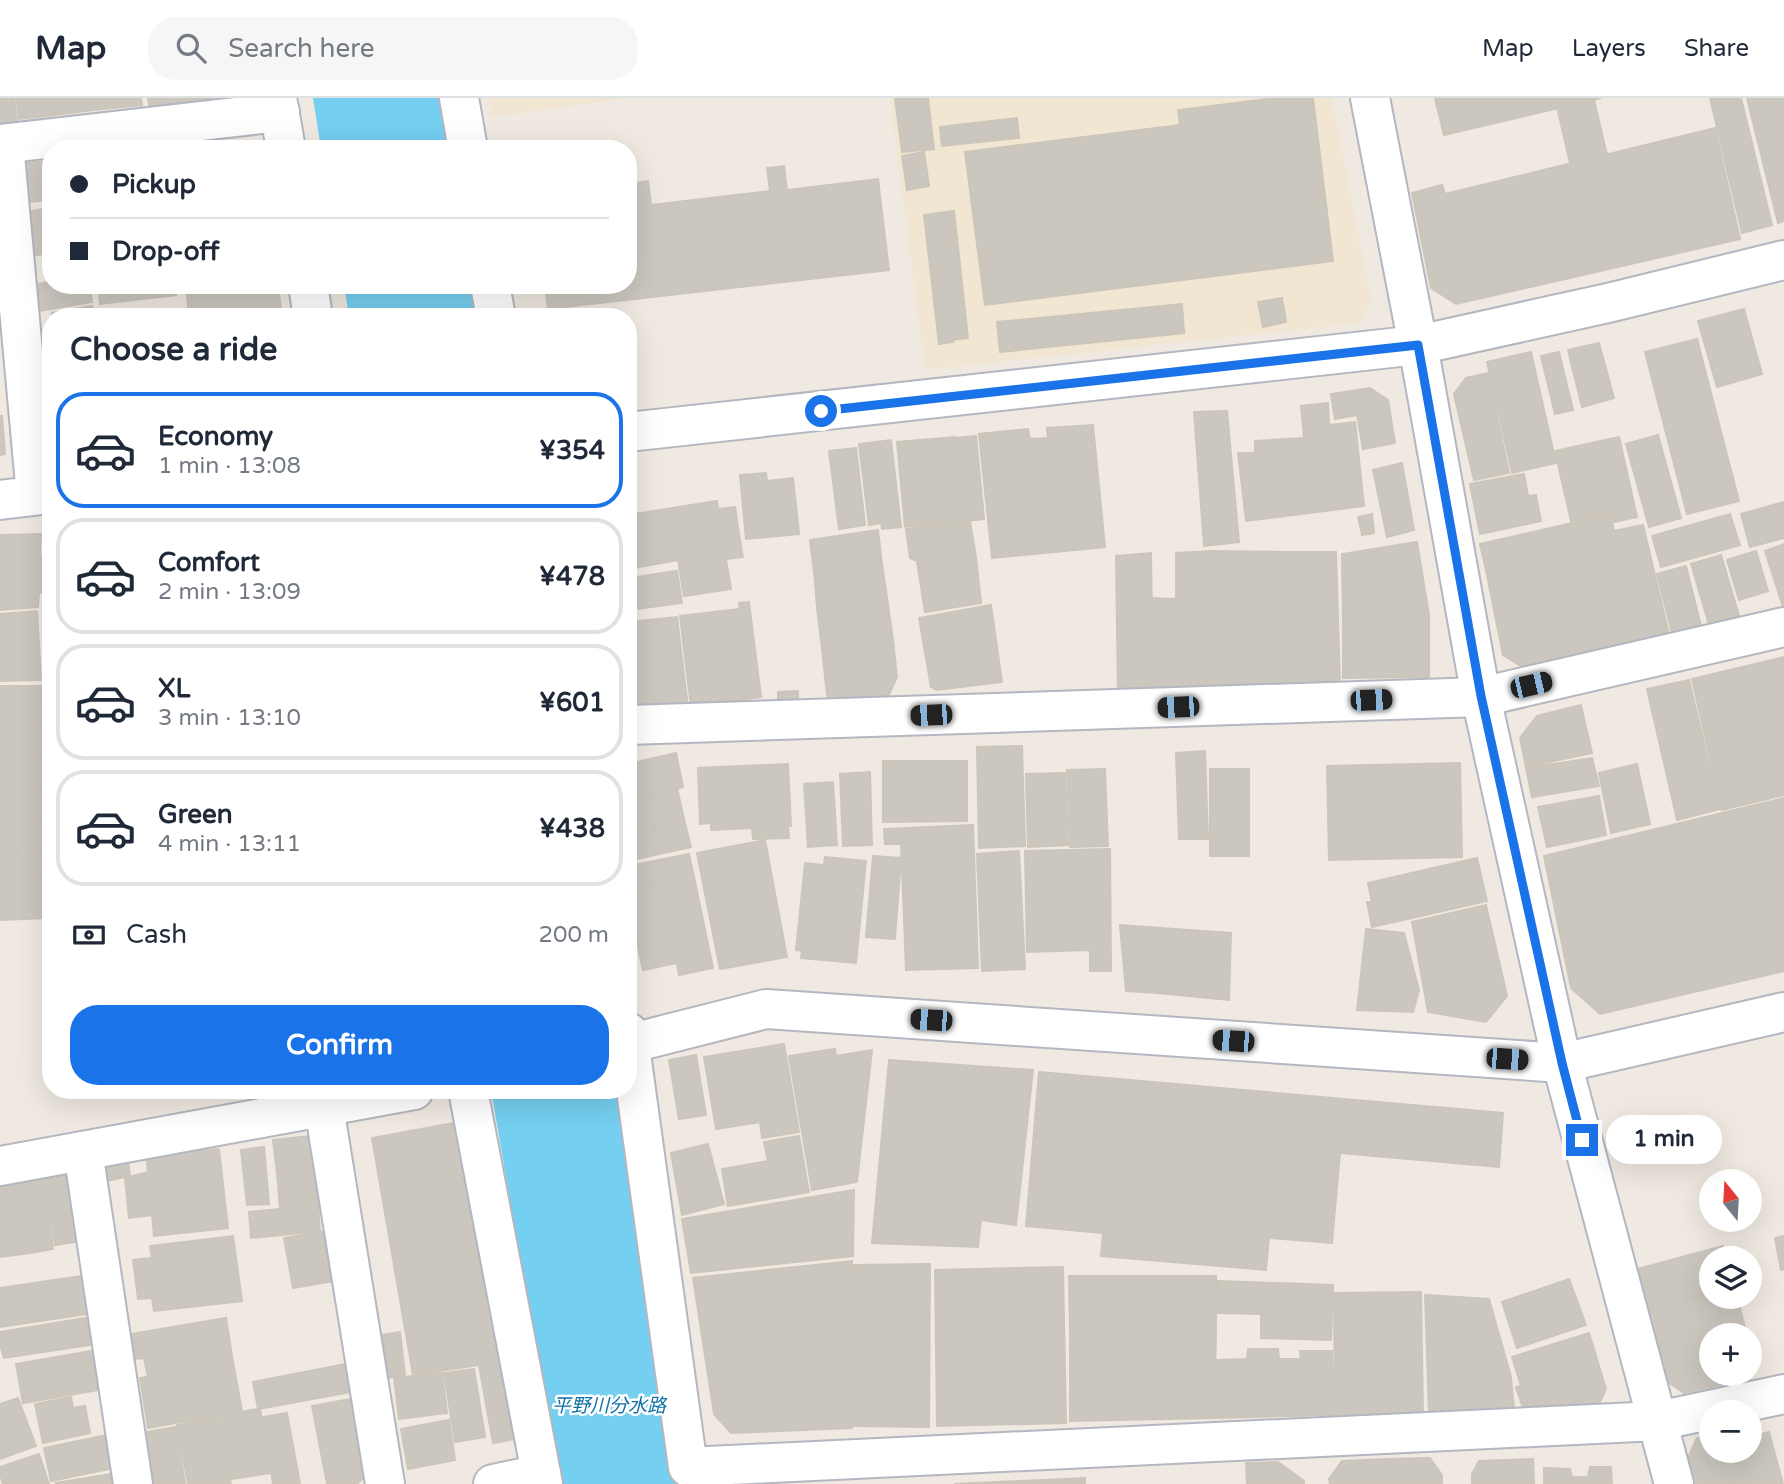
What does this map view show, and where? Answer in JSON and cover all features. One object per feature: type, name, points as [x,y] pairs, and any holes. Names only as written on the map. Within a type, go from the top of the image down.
[{"type":"street","points":[[459,98],[466,140]]},
{"type":"street","points":[[1370,98],[1418,345],[1481,696],[1562,1063],[1674,1484]]},
{"type":"street","points":[[29,496],[2,144],[279,105],[285,140]]},
{"type":"street","points":[[637,431],[1418,345],[1784,260]]},
{"type":"street","points":[[637,725],[1481,696],[1784,627]]},
{"type":"street","points":[[637,1038],[766,1009],[1562,1063],[1784,1012]]},
{"type":"street","points":[[637,1098],[688,1467],[1658,1421],[1784,1394]]},
{"type":"street","points":[[0,1166],[366,1099]]},
{"type":"street","points":[[470,1099],[542,1479],[492,1484]]},
{"type":"street","points":[[324,1107],[385,1484]]},
{"type":"street","points":[[83,1151],[133,1484]]},
{"type":"shaded area","points":[[488,98],[627,98],[491,117]]},
{"type":"shaded area","points":[[890,98],[1332,98],[1371,300],[1359,323],[925,370]]},
{"type":"water","points":[[313,98],[444,98],[451,140],[320,140]]},
{"type":"water","points":[[345,294],[477,294],[479,308],[348,308]]},
{"type":"water","name":"平野川分水路","points":[[493,1099],[619,1099],[686,1484],[559,1484]]},
{"type":"building","points":[[0,98],[14,98],[17,122],[0,123]]},
{"type":"building","points":[[16,98],[53,98],[55,115],[19,119]]},
{"type":"building","points":[[53,98],[93,98],[94,110],[55,115]]},
{"type":"building","points":[[93,98],[141,98],[142,105],[94,110]]},
{"type":"building","points":[[148,98],[213,98],[149,106]]},
{"type":"building","points":[[895,98],[928,98],[934,149],[902,152]]},
{"type":"building","points":[[1276,98],[1313,98],[1333,261],[985,305],[965,152],[1180,125],[1178,110]]},
{"type":"building","points":[[1435,98],[1601,98],[1444,135]]},
{"type":"building","points":[[1710,98],[1741,98],[1772,225],[1742,233]]},
{"type":"building","points":[[1747,98],[1784,98],[1784,221],[1778,223]]},
{"type":"building","points":[[1594,100],[1607,155],[1570,163],[1557,107]]},
{"type":"building","points":[[1017,118],[1019,138],[942,146],[940,127]]},
{"type":"building","points":[[1715,128],[1740,239],[1456,304],[1431,288],[1412,193],[1442,185],[1445,194]]},
{"type":"building","points":[[924,152],[929,186],[907,190],[902,156]]},
{"type":"building","points":[[42,162],[42,201],[28,202],[24,163]]},
{"type":"building","points":[[784,166],[787,190],[878,179],[889,270],[548,308],[546,294],[637,294],[637,183],[648,181],[651,205],[770,191],[767,168]]},
{"type":"building","points":[[42,209],[42,254],[36,255],[31,211]]},
{"type":"building","points":[[954,211],[968,338],[939,344],[924,215]]},
{"type":"building","points":[[42,283],[42,294],[91,294],[92,302],[42,308],[38,311],[34,285]]},
{"type":"building","points":[[99,294],[176,294],[176,295],[100,304]]},
{"type":"building","points":[[187,294],[279,294],[281,308],[188,308]]},
{"type":"building","points":[[1282,298],[1286,322],[1263,327],[1258,302]]},
{"type":"building","points":[[1182,304],[1184,333],[1000,352],[997,322]]},
{"type":"building","points":[[1744,309],[1762,374],[1717,387],[1698,321]]},
{"type":"building","points":[[1697,339],[1739,501],[1687,514],[1645,352]]},
{"type":"building","points":[[1599,343],[1614,398],[1582,407],[1568,350]]},
{"type":"building","points":[[1531,352],[1556,463],[1512,473],[1487,362]]},
{"type":"building","points":[[1559,352],[1573,410],[1555,414],[1541,356]]},
{"type":"building","points":[[1488,373],[1509,473],[1474,480],[1454,394],[1466,378]]},
{"type":"building","points":[[1370,388],[1388,400],[1395,443],[1363,449],[1357,415],[1335,419],[1331,394]]},
{"type":"building","points":[[1328,403],[1329,425],[1355,422],[1364,506],[1246,521],[1238,453],[1255,453],[1255,441],[1304,438],[1301,406]]},
{"type":"building","points":[[1227,411],[1239,542],[1204,546],[1194,412]]},
{"type":"building","points":[[0,416],[5,454],[0,455]]},
{"type":"building","points":[[1093,425],[1105,547],[992,558],[979,434],[1028,429],[1030,439],[1048,438],[1047,428]]},
{"type":"building","points":[[1658,435],[1681,518],[1649,527],[1626,444]]},
{"type":"building","points":[[976,436],[984,519],[965,521],[956,438]]},
{"type":"building","points":[[955,437],[963,521],[905,527],[897,442]]},
{"type":"building","points":[[1619,437],[1637,517],[1614,522],[1611,512],[1571,521],[1555,451]]},
{"type":"building","points":[[891,440],[901,527],[882,529],[881,523],[869,525],[859,444]]},
{"type":"building","points":[[856,448],[865,525],[839,529],[829,451]]},
{"type":"building","points":[[1402,463],[1414,530],[1387,537],[1373,470]]},
{"type":"building","points":[[766,473],[767,481],[793,478],[799,534],[746,539],[740,475]]},
{"type":"building","points":[[1524,474],[1528,496],[1536,495],[1541,521],[1480,534],[1470,484]]},
{"type":"building","points":[[717,501],[718,509],[735,507],[743,557],[726,559],[731,589],[684,596],[678,560],[637,567],[637,514]]},
{"type":"building","points":[[1784,502],[1784,538],[1750,547],[1741,514]]},
{"type":"building","points":[[1372,514],[1374,533],[1362,535],[1358,517]]},
{"type":"building","points":[[1610,514],[1614,531],[1643,525],[1670,638],[1631,647],[1619,596],[1587,604],[1568,524]]},
{"type":"building","points":[[1730,514],[1740,545],[1661,567],[1652,536]]},
{"type":"building","points":[[970,521],[976,558],[918,568],[917,561],[910,558],[906,529]]},
{"type":"building","points":[[1568,524],[1573,549],[1486,570],[1480,544]]},
{"type":"building","points":[[878,530],[882,564],[814,572],[810,540]]},
{"type":"building","points":[[41,534],[42,593],[39,593],[38,607],[0,610],[0,535]]},
{"type":"building","points":[[1417,542],[1429,615],[1343,623],[1342,554]]},
{"type":"building","points":[[1784,544],[1784,610],[1765,551]]},
{"type":"building","points":[[1573,549],[1587,604],[1619,596],[1631,647],[1529,671],[1503,655],[1486,570]]},
{"type":"building","points":[[1210,551],[1206,692],[1153,694],[1152,598],[1176,599],[1176,553]]},
{"type":"building","points":[[1210,551],[1293,552],[1288,689],[1206,692]]},
{"type":"building","points":[[1756,551],[1768,591],[1739,600],[1727,560]]},
{"type":"building","points":[[1293,552],[1336,552],[1340,687],[1288,689]]},
{"type":"building","points":[[1151,553],[1153,694],[1118,695],[1116,556]]},
{"type":"building","points":[[1721,555],[1740,619],[1710,628],[1691,564]]},
{"type":"building","points":[[976,558],[981,603],[925,612],[918,568]]},
{"type":"building","points":[[882,564],[887,598],[817,607],[814,572]]},
{"type":"building","points":[[1686,566],[1702,630],[1673,636],[1657,574]]},
{"type":"building","points":[[677,571],[682,603],[637,609],[637,577]]},
{"type":"building","points":[[887,598],[893,640],[822,649],[817,607]]},
{"type":"building","points":[[749,602],[761,697],[691,707],[680,616],[740,609],[739,603]]},
{"type":"building","points":[[991,605],[1002,682],[937,690],[931,687],[919,618]]},
{"type":"building","points":[[37,611],[41,680],[0,681],[0,614]]},
{"type":"building","points":[[1429,615],[1429,677],[1343,678],[1343,623]]},
{"type":"building","points":[[677,617],[688,708],[637,710],[637,621]]},
{"type":"building","points":[[893,640],[897,677],[886,701],[863,702],[856,644]]},
{"type":"building","points":[[856,644],[863,702],[828,703],[822,649]]},
{"type":"building","points":[[1784,657],[1784,713],[1704,732],[1692,679]]},
{"type":"building","points":[[1689,680],[1720,809],[1677,820],[1647,689]]},
{"type":"building","points":[[0,686],[42,686],[42,726],[0,725]]},
{"type":"building","points":[[798,691],[798,703],[778,703],[778,692]]},
{"type":"building","points":[[1581,705],[1592,753],[1526,767],[1520,738],[1537,716]]},
{"type":"building","points":[[1784,713],[1784,795],[1722,810],[1704,732]]},
{"type":"building","points":[[0,725],[42,726],[42,758],[0,758]]},
{"type":"building","points":[[1022,746],[1025,846],[979,848],[977,747]]},
{"type":"building","points":[[1205,751],[1208,839],[1179,839],[1176,753]]},
{"type":"building","points":[[676,753],[683,787],[637,798],[637,762]]},
{"type":"building","points":[[0,758],[42,758],[42,787],[0,787]]},
{"type":"building","points":[[1592,758],[1599,786],[1532,797],[1526,768]]},
{"type":"building","points":[[883,761],[967,761],[967,821],[883,822]]},
{"type":"building","points":[[1460,763],[1462,857],[1329,860],[1327,766]]},
{"type":"building","points":[[788,764],[791,826],[788,826],[789,838],[753,839],[752,828],[711,830],[711,823],[700,824],[698,768]]},
{"type":"building","points":[[1637,764],[1650,824],[1611,833],[1599,773]]},
{"type":"building","points":[[1105,769],[1108,846],[1070,847],[1067,770]]},
{"type":"building","points":[[1210,769],[1249,769],[1249,856],[1210,856]]},
{"type":"building","points":[[870,772],[872,845],[843,846],[840,774]]},
{"type":"building","points":[[1065,773],[1068,845],[1028,847],[1026,774]]},
{"type":"building","points":[[833,782],[837,845],[808,847],[804,784]]},
{"type":"building","points":[[0,787],[42,787],[42,821],[0,820]]},
{"type":"building","points":[[677,788],[684,819],[637,829],[637,798]]},
{"type":"building","points":[[1599,796],[1606,835],[1547,847],[1538,807]]},
{"type":"building","points":[[1784,798],[1784,971],[1600,1014],[1571,988],[1544,856]]},
{"type":"building","points":[[684,819],[691,847],[637,859],[637,829]]},
{"type":"building","points":[[0,820],[42,821],[42,850],[0,852]]},
{"type":"building","points":[[973,825],[978,968],[906,970],[901,844],[885,844],[884,829]]},
{"type":"building","points":[[765,840],[787,957],[720,969],[697,853]]},
{"type":"building","points":[[1110,849],[1111,971],[1090,971],[1090,950],[1027,952],[1025,851]]},
{"type":"building","points":[[42,850],[42,875],[0,876],[0,852]]},
{"type":"building","points":[[1019,851],[1025,969],[982,971],[977,854]]},
{"type":"building","points":[[689,854],[694,877],[637,889],[637,864]]},
{"type":"building","points":[[873,856],[901,858],[895,939],[866,937]]},
{"type":"building","points":[[825,857],[866,861],[856,963],[801,958],[802,951],[796,950],[805,863],[824,865]]},
{"type":"building","points":[[1477,858],[1487,901],[1372,927],[1367,902],[1372,902],[1368,883]]},
{"type":"building","points":[[42,875],[42,918],[0,920],[0,876]]},
{"type":"building","points":[[694,877],[713,968],[679,975],[677,963],[643,970],[637,942],[637,889]]},
{"type":"building","points":[[1486,905],[1507,996],[1486,1022],[1428,1012],[1412,922]]},
{"type":"building","points":[[1120,925],[1160,928],[1158,993],[1126,991]]},
{"type":"building","points":[[1160,928],[1231,933],[1229,1000],[1158,993]]},
{"type":"building","points":[[1366,929],[1404,933],[1419,990],[1413,1012],[1357,1010]]},
{"type":"building","points":[[784,1044],[799,1132],[762,1138],[760,1122],[716,1129],[704,1057]]},
{"type":"building","points":[[835,1049],[836,1056],[872,1050],[857,1182],[812,1190],[789,1056]]},
{"type":"building","points":[[696,1055],[706,1115],[679,1119],[669,1060]]},
{"type":"building","points":[[889,1060],[1033,1070],[1016,1225],[981,1220],[978,1247],[872,1243]]},
{"type":"building","points":[[1039,1072],[1503,1113],[1499,1167],[1340,1153],[1332,1243],[1269,1238],[1266,1270],[1101,1256],[1103,1233],[1026,1226]]},
{"type":"building","points":[[470,1120],[512,1360],[413,1375],[372,1138]]},
{"type":"building","points":[[310,1136],[314,1169],[277,1173],[273,1140]]},
{"type":"building","points":[[799,1136],[809,1192],[728,1206],[722,1169],[768,1161],[764,1142]]},
{"type":"building","points":[[708,1144],[724,1204],[682,1215],[671,1153]]},
{"type":"building","points":[[264,1147],[269,1204],[247,1205],[241,1150]]},
{"type":"building","points":[[219,1149],[228,1228],[154,1236],[152,1215],[129,1218],[125,1178],[148,1172],[146,1154]]},
{"type":"building","points":[[127,1153],[130,1176],[102,1182],[103,1157]]},
{"type":"building","points":[[69,1164],[82,1241],[55,1245],[43,1169]]},
{"type":"building","points":[[42,1168],[53,1249],[24,1254],[12,1172]]},
{"type":"building","points":[[314,1169],[318,1205],[280,1209],[277,1173]]},
{"type":"building","points":[[12,1172],[24,1254],[0,1257],[0,1174]]},
{"type":"building","points":[[854,1190],[853,1256],[691,1273],[682,1219]]},
{"type":"building","points":[[318,1205],[320,1231],[251,1238],[249,1212]]},
{"type":"building","points":[[326,1231],[334,1281],[293,1288],[284,1238]]},
{"type":"building","points":[[233,1236],[242,1301],[154,1311],[152,1298],[138,1299],[133,1260],[152,1258],[150,1246]]},
{"type":"building","points":[[1784,1236],[1784,1269],[1781,1270],[1775,1238]]},
{"type":"building","points":[[1699,1252],[1699,1295],[1645,1310],[1634,1270]]},
{"type":"building","points":[[852,1261],[852,1428],[731,1433],[714,1414],[693,1278]]},
{"type":"building","points":[[930,1264],[929,1427],[853,1426],[854,1265]]},
{"type":"building","points":[[1063,1267],[1066,1423],[937,1426],[935,1270]]},
{"type":"building","points":[[89,1275],[94,1313],[0,1327],[0,1288]]},
{"type":"building","points":[[1069,1276],[1216,1276],[1216,1333],[1070,1336]]},
{"type":"building","points":[[1569,1279],[1586,1325],[1517,1348],[1502,1302]]},
{"type":"building","points":[[1218,1281],[1333,1285],[1331,1340],[1261,1338],[1261,1314],[1217,1313]]},
{"type":"building","points":[[1421,1292],[1423,1415],[1335,1416],[1334,1293]]},
{"type":"building","points":[[1425,1295],[1489,1299],[1511,1377],[1514,1410],[1429,1413]]},
{"type":"building","points":[[1699,1295],[1699,1309],[1740,1309],[1743,1320],[1732,1323],[1699,1323],[1699,1332],[1653,1344],[1645,1310]]},
{"type":"building","points":[[86,1318],[90,1345],[4,1358],[0,1332]]},
{"type":"building","points":[[226,1318],[233,1362],[148,1377],[144,1358],[135,1359],[131,1334]]},
{"type":"building","points":[[400,1332],[405,1375],[380,1379],[375,1336]]},
{"type":"building","points":[[1699,1332],[1699,1386],[1716,1386],[1684,1393],[1662,1378],[1653,1344]]},
{"type":"building","points":[[1216,1333],[1214,1418],[1070,1421],[1070,1336]]},
{"type":"building","points":[[1589,1333],[1606,1389],[1593,1417],[1525,1414],[1516,1387],[1521,1386],[1512,1357]]},
{"type":"building","points":[[1248,1349],[1278,1349],[1279,1359],[1301,1359],[1300,1351],[1332,1351],[1335,1415],[1214,1418],[1216,1360],[1247,1359]]},
{"type":"building","points":[[97,1350],[104,1389],[23,1403],[16,1364]]},
{"type":"building","points":[[512,1360],[526,1437],[493,1443],[479,1365]]},
{"type":"building","points":[[233,1362],[242,1411],[148,1428],[140,1378]]},
{"type":"building","points":[[346,1364],[351,1392],[258,1409],[253,1382]]},
{"type":"building","points":[[474,1369],[485,1437],[455,1442],[444,1373]]},
{"type":"building","points":[[442,1373],[447,1413],[399,1419],[394,1378]]},
{"type":"building","points":[[71,1397],[73,1408],[85,1406],[90,1433],[43,1443],[35,1404]]},
{"type":"building","points":[[18,1398],[36,1446],[0,1459],[0,1404]]},
{"type":"building","points":[[351,1399],[365,1476],[357,1484],[327,1484],[312,1406]]},
{"type":"building","points":[[260,1409],[271,1473],[231,1479],[220,1416]]},
{"type":"building","points":[[287,1413],[300,1484],[273,1484],[263,1417]]},
{"type":"building","points":[[218,1417],[231,1484],[188,1484],[177,1425]]},
{"type":"building","points":[[449,1420],[455,1460],[408,1469],[401,1429]]},
{"type":"building","points":[[176,1427],[185,1484],[154,1484],[146,1432]]},
{"type":"building","points":[[1769,1432],[1783,1484],[1690,1484],[1685,1464],[1697,1438],[1699,1463],[1762,1463],[1762,1434]]},
{"type":"building","points":[[112,1434],[119,1467],[51,1481],[44,1448]]},
{"type":"building","points":[[39,1454],[49,1484],[3,1484],[0,1467]]},
{"type":"building","points":[[1430,1458],[1442,1475],[1442,1484],[1387,1484],[1386,1459]]},
{"type":"building","points":[[1386,1459],[1387,1484],[1330,1484],[1329,1479],[1342,1461]]},
{"type":"building","points":[[1533,1459],[1534,1484],[1472,1484],[1472,1474],[1479,1461]]},
{"type":"building","points":[[1278,1462],[1304,1481],[1304,1484],[1247,1484],[1246,1463]]},
{"type":"building","points":[[1590,1467],[1611,1467],[1612,1484],[1544,1484],[1544,1468],[1570,1469],[1572,1477],[1588,1477]]},
{"type":"building","points":[[118,1473],[120,1484],[56,1483]]},
{"type":"building","points":[[1085,1478],[1085,1484],[954,1484]]},
{"type":"route","points":[[821,411],[1418,345],[1481,696],[1562,1063],[1582,1140]]}]
